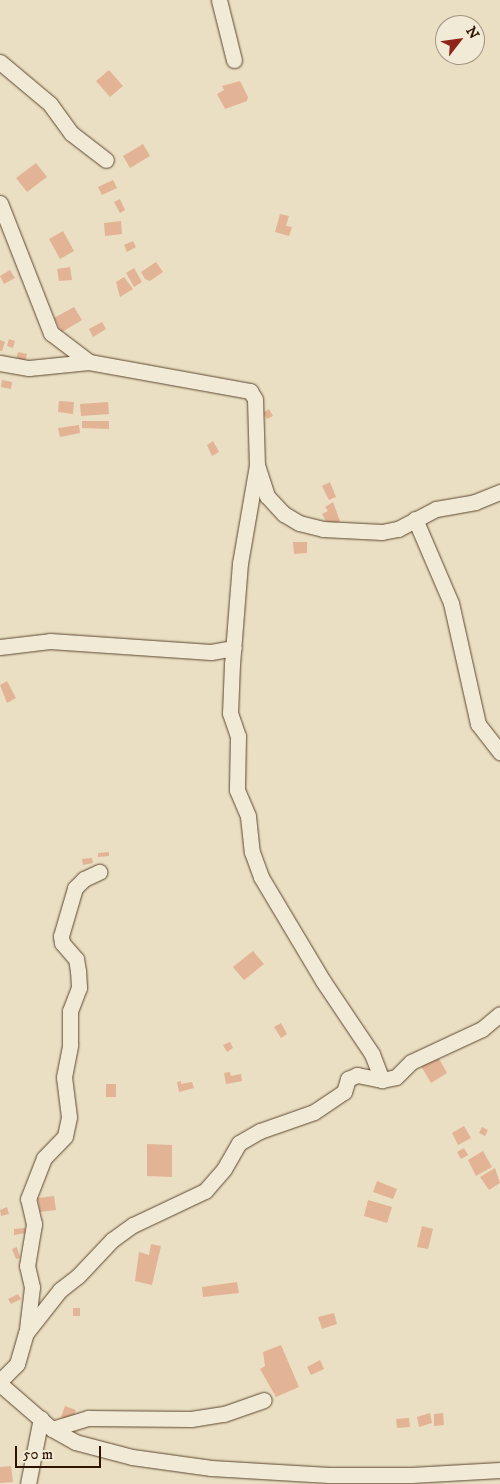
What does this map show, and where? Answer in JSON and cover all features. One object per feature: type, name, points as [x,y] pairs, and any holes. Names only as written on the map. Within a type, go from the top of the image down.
[{"type":"street","points":[[219,0],[234,60]]},
{"type":"street","points":[[0,62],[50,104],[71,132],[106,160]]},
{"type":"street","points":[[0,203],[51,333],[89,362]]},
{"type":"street","points":[[0,363],[28,368],[89,362],[250,391],[254,399],[257,465],[240,563],[230,713],[238,736],[237,790],[248,816],[252,852],[261,877],[323,982],[372,1054],[382,1080]]},
{"type":"street","points":[[257,465],[266,496],[284,514],[299,523],[322,529],[382,532],[398,529],[436,509],[475,502],[500,492]]},
{"type":"street","points":[[415,519],[451,603],[478,724],[500,752]]},
{"type":"street","points":[[0,646],[50,641],[120,644],[182,651],[211,652],[234,648]]},
{"type":"street","points":[[99,872],[84,878],[75,888],[61,936],[62,942],[76,959],[79,988],[70,1011],[70,1045],[64,1076],[68,1117],[65,1136],[44,1158],[28,1199],[34,1224],[28,1266],[32,1287],[26,1333],[16,1364],[0,1383],[47,1424],[74,1442],[132,1457],[211,1468],[335,1479],[500,1470]]},
{"type":"street","points":[[26,1333],[60,1290],[112,1240],[159,1211],[204,1190],[224,1169],[239,1143],[260,1131],[314,1112],[344,1092],[348,1079],[357,1075],[382,1080],[396,1077],[411,1062],[482,1029],[500,1014]]},
{"type":"street","points":[[47,1424],[88,1418],[191,1419],[224,1414],[264,1400]]},
{"type":"street","points":[[28,1484],[47,1424]]},
{"type":"building","points":[[109,70],[123,86],[110,97],[96,81]]},
{"type":"building","points":[[240,81],[248,97],[247,101],[225,109],[217,94],[224,90],[222,86]]},
{"type":"building","points":[[143,144],[150,156],[130,168],[123,156]]},
{"type":"building","points":[[36,163],[47,177],[27,192],[16,178]]},
{"type":"building","points":[[113,180],[117,188],[102,195],[98,187]]},
{"type":"building","points":[[120,199],[125,210],[120,213],[114,202]]},
{"type":"building","points":[[280,214],[289,216],[286,226],[292,227],[289,236],[275,232]]},
{"type":"building","points":[[121,221],[122,234],[105,236],[104,223]]},
{"type":"building","points":[[63,231],[74,251],[60,259],[49,239]]},
{"type":"building","points":[[133,241],[136,247],[127,252],[124,245]]},
{"type":"building","points":[[156,262],[163,272],[150,281],[145,279],[141,272]]},
{"type":"building","points":[[70,267],[72,280],[59,281],[57,269]]},
{"type":"building","points":[[134,268],[142,282],[134,287],[126,273]]},
{"type":"building","points":[[10,270],[15,278],[4,284],[0,276]]},
{"type":"building","points":[[124,277],[133,289],[120,297],[116,282]]},
{"type":"building","points":[[74,307],[82,320],[62,332],[54,318]]},
{"type":"building","points":[[102,322],[106,329],[93,337],[89,329]]},
{"type":"building","points":[[9,339],[15,341],[13,348],[7,346]]},
{"type":"building","points":[[0,340],[5,342],[2,351],[0,351]]},
{"type":"building","points":[[18,352],[27,354],[25,362],[16,360]]},
{"type":"building","points":[[2,380],[12,382],[11,389],[1,387]]},
{"type":"building","points":[[59,401],[74,402],[73,414],[58,412]]},
{"type":"building","points":[[108,402],[109,414],[81,416],[80,404]]},
{"type":"building","points":[[269,409],[273,416],[267,419],[263,413]]},
{"type":"building","points":[[82,421],[109,421],[109,429],[82,428]]},
{"type":"building","points":[[79,425],[80,433],[60,437],[58,428]]},
{"type":"building","points":[[213,441],[219,452],[212,456],[207,445]]},
{"type":"building","points":[[330,482],[336,497],[329,500],[322,486]]},
{"type":"building","points":[[333,502],[340,521],[329,527],[322,514],[328,511],[325,507]]},
{"type":"building","points":[[293,542],[307,542],[307,553],[294,554]]},
{"type":"building","points":[[7,681],[16,698],[7,703],[0,685]]},
{"type":"building","points":[[109,852],[109,856],[98,857],[98,853]]},
{"type":"building","points":[[92,858],[93,863],[83,865],[82,859]]},
{"type":"building","points":[[253,951],[264,964],[244,980],[233,967]]},
{"type":"building","points":[[281,1023],[287,1034],[281,1038],[274,1027]]},
{"type":"building","points":[[230,1042],[233,1048],[227,1052],[223,1045]]},
{"type":"building","points":[[438,1057],[447,1073],[431,1083],[421,1066]]},
{"type":"building","points":[[230,1072],[231,1076],[241,1074],[242,1081],[226,1084],[224,1073]]},
{"type":"building","points":[[181,1081],[181,1084],[192,1082],[194,1088],[179,1092],[177,1082]]},
{"type":"building","points":[[106,1084],[116,1084],[116,1097],[106,1097]]},
{"type":"building","points":[[464,1126],[471,1138],[458,1145],[452,1133]]},
{"type":"building","points":[[482,1127],[488,1130],[485,1136],[479,1133]]},
{"type":"building","points":[[147,1144],[172,1145],[172,1177],[147,1176]]},
{"type":"building","points":[[464,1148],[468,1155],[461,1159],[457,1152]]},
{"type":"building","points":[[483,1151],[492,1167],[476,1176],[468,1160]]},
{"type":"building","points":[[495,1168],[500,1183],[489,1190],[480,1177]]},
{"type":"building","points":[[377,1181],[397,1189],[393,1199],[373,1192]]},
{"type":"building","points":[[54,1196],[56,1210],[40,1212],[38,1198]]},
{"type":"building","points":[[368,1200],[392,1207],[387,1223],[364,1216]]},
{"type":"building","points":[[7,1207],[9,1214],[1,1216],[0,1210]]},
{"type":"building","points":[[422,1226],[433,1229],[428,1249],[417,1247]]},
{"type":"building","points":[[25,1228],[26,1233],[14,1235],[14,1229]]},
{"type":"building","points":[[151,1244],[161,1246],[152,1285],[135,1281],[139,1252],[149,1255]]},
{"type":"building","points":[[17,1247],[20,1258],[16,1259],[12,1249]]},
{"type":"building","points":[[237,1282],[239,1293],[203,1297],[202,1287]]},
{"type":"building","points":[[18,1294],[21,1299],[11,1304],[8,1299]]},
{"type":"building","points":[[73,1308],[80,1308],[80,1316],[73,1316]]},
{"type":"building","points":[[334,1313],[337,1324],[322,1329],[318,1317]]},
{"type":"building","points":[[281,1345],[299,1387],[276,1397],[260,1369],[265,1366],[263,1352]]},
{"type":"building","points":[[320,1360],[324,1369],[311,1375],[307,1367]]},
{"type":"building","points":[[65,1406],[76,1410],[72,1421],[61,1417]]},
{"type":"building","points":[[430,1413],[432,1423],[419,1427],[417,1417]]},
{"type":"building","points":[[443,1413],[444,1425],[434,1426],[434,1414]]},
{"type":"building","points":[[409,1418],[410,1427],[397,1428],[396,1419]]},
{"type":"building","points":[[11,1466],[13,1482],[0,1483],[0,1467]]}]
